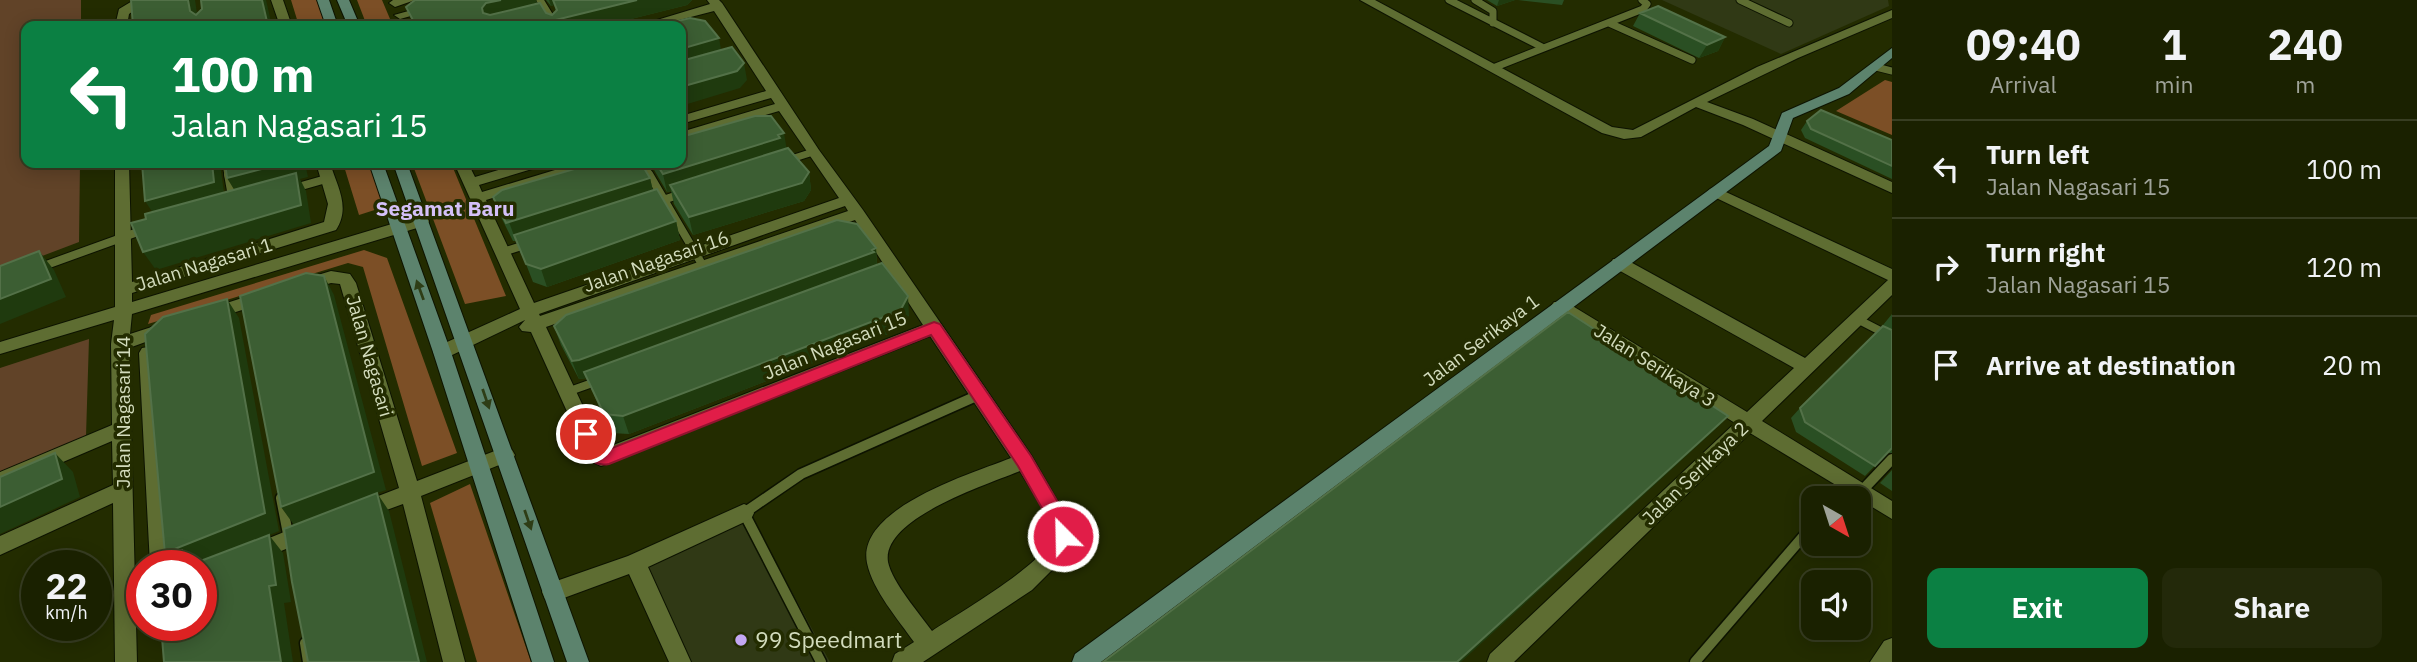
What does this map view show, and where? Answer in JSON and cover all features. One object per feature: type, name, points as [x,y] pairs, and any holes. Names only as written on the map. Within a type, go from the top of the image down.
[{"type":"street","points":[[122,21],[123,12],[142,0]]},
{"type":"street","points":[[277,0],[284,21]]},
{"type":"street","points":[[323,0],[330,21]]},
{"type":"street","points":[[344,0],[352,21]]},
{"type":"street","points":[[398,11],[409,0]]},
{"type":"street","points":[[398,11],[463,0]]},
{"type":"street","points":[[1366,0],[1607,130],[1624,135],[1636,134],[1695,102],[1824,40],[1892,14]]},
{"type":"street","points":[[664,21],[719,8]]},
{"type":"street","points":[[686,26],[719,8]]},
{"type":"street","name":"Jalan Nagasari 15","points":[[463,168],[596,455],[601,458],[934,328],[888,272],[853,206],[813,152],[779,99],[744,56],[719,8]]},
{"type":"street","name":"Jalan Serikaya 1","points":[[1083,662],[1776,148],[1783,120],[1810,111],[1884,69],[1892,52]]},
{"type":"street","points":[[686,119],[779,99]]},
{"type":"street","points":[[686,134],[779,99]]},
{"type":"street","points":[[1695,102],[1781,136],[1892,188]]},
{"type":"street","name":"Jalan Nagasari 14","points":[[122,168],[124,310],[120,344],[123,489],[128,550]]},
{"type":"street","points":[[378,168],[442,352],[543,662]]},
{"type":"street","points":[[402,168],[578,662]]},
{"type":"street","points":[[470,183],[520,168]]},
{"type":"street","points":[[477,198],[576,168]]},
{"type":"street","name":"Jalan Nagasari 1","points":[[124,290],[323,229],[334,223],[337,211],[324,171]]},
{"type":"street","points":[[1715,192],[1892,276]]},
{"type":"street","name":"Jalan Nagasari 16","points":[[442,352],[853,206]]},
{"type":"street","name":"Jalan Nagasari 1","points":[[0,348],[421,221]]},
{"type":"street","points":[[1619,263],[1808,368]]},
{"type":"street","name":"Jalan Nagasari","points":[[120,344],[189,321],[244,310],[331,277],[344,278],[348,283],[410,492],[454,662]]},
{"type":"street","name":"Jalan Serikaya 2","points":[[1498,662],[1892,285]]},
{"type":"street","name":"Jalan Serikaya 3","points":[[1560,306],[1748,423],[1843,486]]},
{"type":"street","points":[[903,662],[1024,583],[1059,550],[1063,536],[1060,523],[1024,461],[934,328]]},
{"type":"street","name":"Jalan Nagasari 14","points":[[147,335],[160,550]]},
{"type":"street","points":[[0,481],[122,429]]},
{"type":"street","points":[[239,559],[290,546],[331,523],[505,455]]},
{"type":"street","points":[[928,645],[880,568],[877,548],[885,533],[900,518],[931,501],[1024,461]]},
{"type":"street","points":[[0,545],[123,489]]},
{"type":"street","name":"Jalan Serikaya 3","points":[[1871,502],[1892,511]]},
{"type":"street","points":[[553,592],[635,563],[744,513]]},
{"type":"street","points":[[635,563],[680,662]]},
{"type":"street","name":"Jalan Nagasari 14","points":[[125,662],[128,641]]},
{"type":"street","points":[[1881,662],[1892,648]]},
{"type":"lane","points":[[540,0],[553,21]]},
{"type":"lane","points":[[1449,0],[1542,47]]},
{"type":"lane","points":[[1475,0],[1493,11],[1493,23]]},
{"type":"lane","points":[[1493,68],[1643,9],[1647,4],[1642,0]]},
{"type":"lane","points":[[1740,0],[1789,23]]},
{"type":"lane","points":[[534,16],[561,10]]},
{"type":"lane","points":[[1609,23],[1692,60]]},
{"type":"lane","points":[[776,164],[813,152]]},
{"type":"lane","points":[[227,168],[233,206]]},
{"type":"lane","points":[[645,168],[699,259]]},
{"type":"lane","points":[[286,190],[324,171]]},
{"type":"lane","points":[[639,208],[688,192]]},
{"type":"lane","points":[[221,209],[247,202]]},
{"type":"lane","points":[[24,274],[123,235],[160,225]]},
{"type":"lane","points":[[503,252],[540,240]]},
{"type":"lane","points":[[1857,319],[1892,337]]},
{"type":"lane","points":[[568,392],[607,377]]},
{"type":"lane","points":[[821,662],[744,513],[801,474],[981,394]]},
{"type":"lane","points":[[1867,486],[1892,459]]},
{"type":"lane","points":[[278,487],[290,546]]},
{"type":"lane","points":[[1695,662],[1801,539]]},
{"type":"lane","points":[[303,635],[308,662]]},
{"type":"shaded area","points":[[0,0],[81,0],[81,21],[21,21],[21,168],[80,168],[79,242],[0,272]]},
{"type":"shaded area","points":[[291,0],[317,0],[324,21],[297,21]]},
{"type":"shaded area","points":[[357,0],[382,0],[391,21],[365,21]]},
{"type":"shaded area","points":[[1662,0],[1888,0],[1889,6],[1781,54]]},
{"type":"shaded area","points":[[1885,80],[1892,82],[1892,135],[1836,111]]},
{"type":"shaded area","points":[[345,168],[372,168],[384,207],[359,215]]},
{"type":"shaded area","points":[[414,168],[453,168],[506,296],[465,304]]},
{"type":"shaded area","points":[[364,250],[387,258],[457,453],[422,466],[363,267],[348,263],[148,324],[151,315]]},
{"type":"shaded area","points":[[89,339],[86,436],[0,473],[0,368]]},
{"type":"shaded area","points":[[470,484],[531,662],[477,662],[430,503]]},
{"type":"shaded area","points":[[745,505],[830,662],[671,662],[625,560]]},
{"type":"building","points":[[131,0],[188,0],[190,11],[196,15],[202,9],[201,0],[262,0],[267,21],[133,21]]},
{"type":"building","points":[[415,0],[501,0],[486,3],[482,8],[483,13],[490,15],[540,3],[546,13],[552,15],[557,10],[553,0],[637,0],[551,21],[413,21],[406,7]]},
{"type":"building","points":[[1658,6],[1725,37],[1707,45],[1640,13]]},
{"type":"building","points":[[690,18],[705,21],[719,38],[686,48],[686,21],[678,21]]},
{"type":"building","points":[[732,47],[744,63],[737,71],[686,86],[686,60]]},
{"type":"building","points":[[1821,110],[1892,140],[1892,166],[1811,129],[1807,121]]},
{"type":"building","points":[[755,116],[771,116],[784,133],[778,135],[780,138],[686,167],[686,136]]},
{"type":"building","points":[[788,148],[809,172],[802,183],[689,217],[670,185]]},
{"type":"building","points":[[142,168],[213,168],[214,182],[145,201]]},
{"type":"building","points":[[226,168],[266,168],[227,178]]},
{"type":"building","points":[[578,168],[644,168],[650,178],[506,223],[493,197],[502,190]]},
{"type":"building","points":[[659,168],[682,168],[663,174]]},
{"type":"building","points":[[296,173],[301,205],[143,252],[131,223],[146,219],[145,214]]},
{"type":"building","points":[[657,189],[676,221],[541,269],[526,264],[514,235]]},
{"type":"building","points":[[837,220],[857,224],[876,248],[872,250],[874,252],[579,360],[572,361],[554,326],[566,315]]},
{"type":"building","points":[[39,251],[51,279],[0,299],[0,266]]},
{"type":"building","points":[[882,263],[908,296],[900,311],[623,416],[604,414],[584,372]]},
{"type":"building","points":[[306,273],[324,276],[374,472],[281,507],[240,296]]},
{"type":"building","points":[[227,299],[265,513],[177,548],[182,550],[165,550],[145,334],[163,317]]},
{"type":"building","points":[[1568,312],[1728,416],[1457,662],[1103,662]]},
{"type":"building","points":[[1883,326],[1892,330],[1892,448],[1875,466],[1805,422],[1800,408]]},
{"type":"building","points":[[55,453],[62,479],[0,507],[0,477]]},
{"type":"building","points":[[377,493],[419,662],[308,662],[284,529]]},
{"type":"building","points":[[269,535],[276,585],[269,586],[281,662],[164,662],[162,641],[217,641],[217,555]]},
{"type":"place","name":"99 Speedmart","points":[[741,640]]},
{"type":"district","name":"Segamat Baru","points":[[445,209]]},
{"type":"route","points":[[586,434],[596,455],[601,458],[609,457],[934,328],[1024,461],[1060,523],[1063,536]]}]
